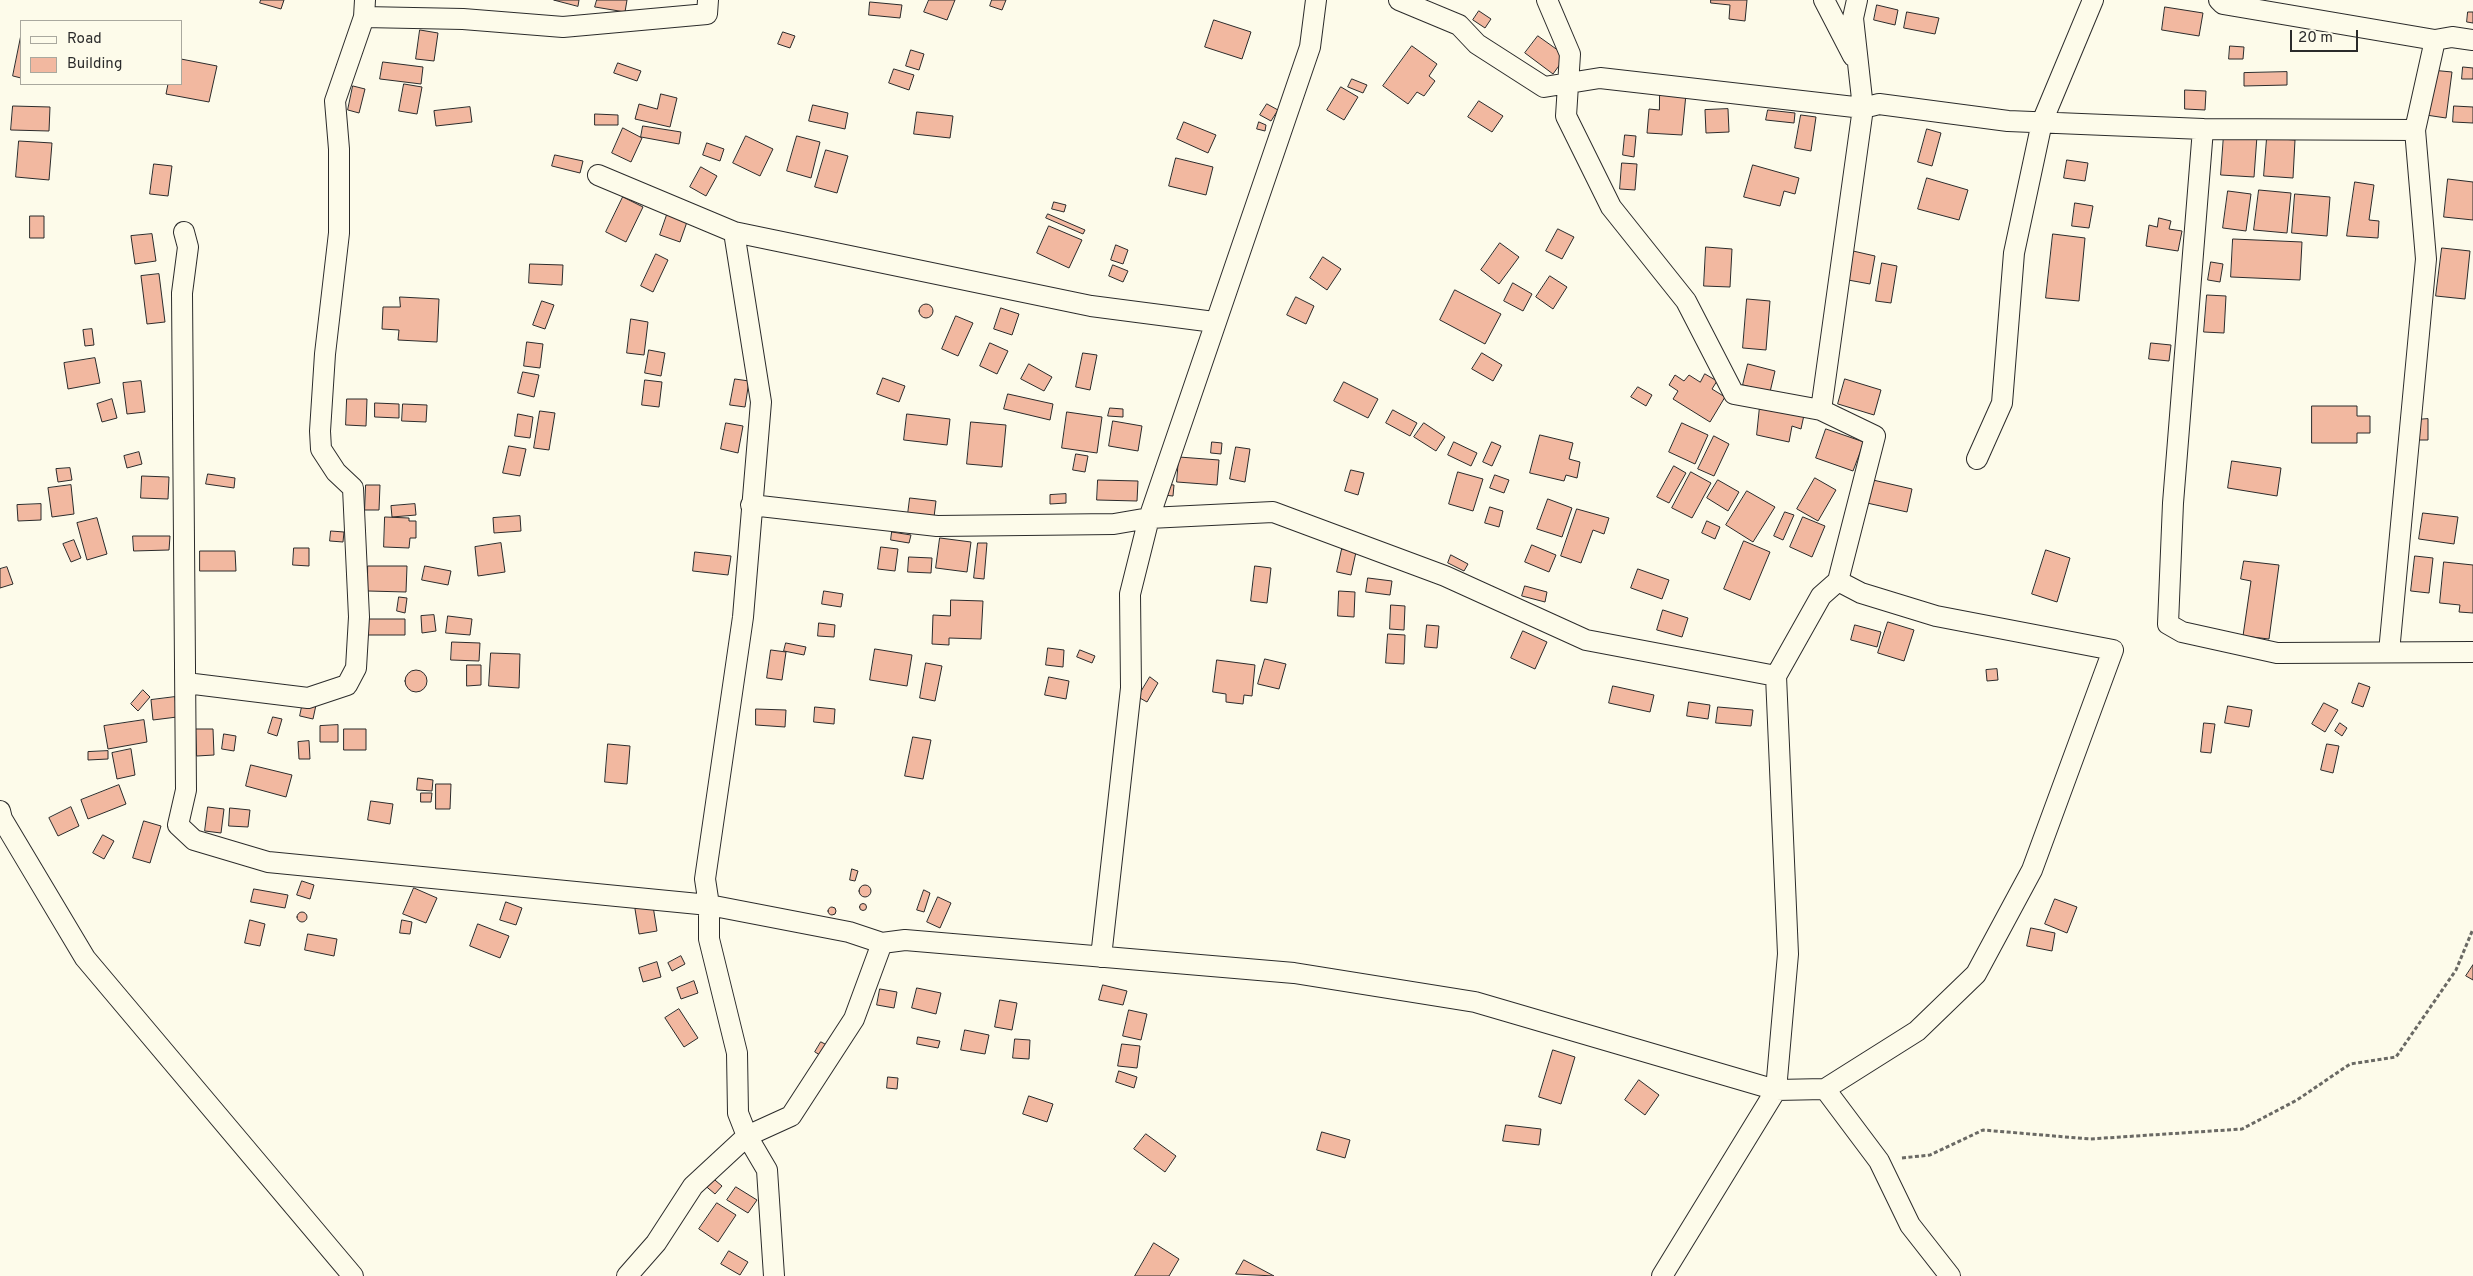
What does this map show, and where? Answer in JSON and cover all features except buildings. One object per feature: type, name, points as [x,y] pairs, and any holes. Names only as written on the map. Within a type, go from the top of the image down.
[{"type":"street","points":[[186,683],[308,698],[346,685],[356,668],[359,617],[353,488],[336,472],[321,449],[320,431],[325,354],[339,232],[339,149],[336,101],[364,8],[463,19],[563,27],[707,14],[708,0]]},
{"type":"street","points":[[1101,957],[1131,688],[1130,594],[1149,518],[1214,322],[1310,47],[1316,0]]},
{"type":"street","points":[[1399,0],[1459,25],[1477,44],[1544,87],[1600,78],[1863,108],[1879,104],[2008,121],[2203,128],[2415,130]]},
{"type":"street","points":[[1547,0],[1570,54],[1566,116],[1611,207],[1686,301],[1734,394],[1821,410],[1875,436],[1838,581],[1821,596],[1776,676],[1788,954],[1776,1090],[1662,1276]]},
{"type":"street","points":[[1824,0],[1858,66]]},
{"type":"street","points":[[1821,410],[1863,108],[1853,18],[1857,0]]},
{"type":"street","points":[[1977,458],[2002,403],[2014,253],[2042,122],[2094,0]]},
{"type":"street","points":[[2219,0],[2222,4],[2435,40],[2452,37],[2473,40]]},
{"type":"street","points":[[2389,652],[2426,259],[2415,130],[2435,40]]},
{"type":"street","points":[[2203,128],[2173,503],[2168,624],[2182,632],[2277,654],[2473,652]]},
{"type":"street","points":[[598,175],[734,232],[1091,306],[1214,322]]},
{"type":"street","points":[[184,232],[188,247],[182,293],[186,790],[178,826],[194,840],[268,862],[709,905],[849,932],[882,943],[905,940],[1294,972],[1475,1002],[1776,1090],[1825,1089],[1918,1031],[1976,974],[2032,870],[2113,650],[1936,616],[1861,593],[1838,581]]},
{"type":"street","points":[[734,232],[761,402],[743,617],[705,879],[709,905],[709,939],[737,1053],[738,1113],[747,1136],[768,1170],[774,1276]]},
{"type":"street","points":[[751,505],[937,526],[1114,524],[1149,518],[1273,512],[1445,576],[1586,640],[1776,676]]},
{"type":"street","points":[[0,811],[2,818],[85,958],[353,1276]]},
{"type":"street","points":[[627,1276],[656,1243],[693,1186],[747,1136],[791,1116],[854,1019],[882,943]]},
{"type":"street","points":[[1825,1089],[1879,1161],[1910,1225],[1950,1276]]},
{"type":"path","points":[[1879,1161],[1930,1155],[1983,1130],[2090,1139],[2242,1129],[2297,1100],[2350,1064],[2396,1057],[2456,970],[2473,929]]}]
